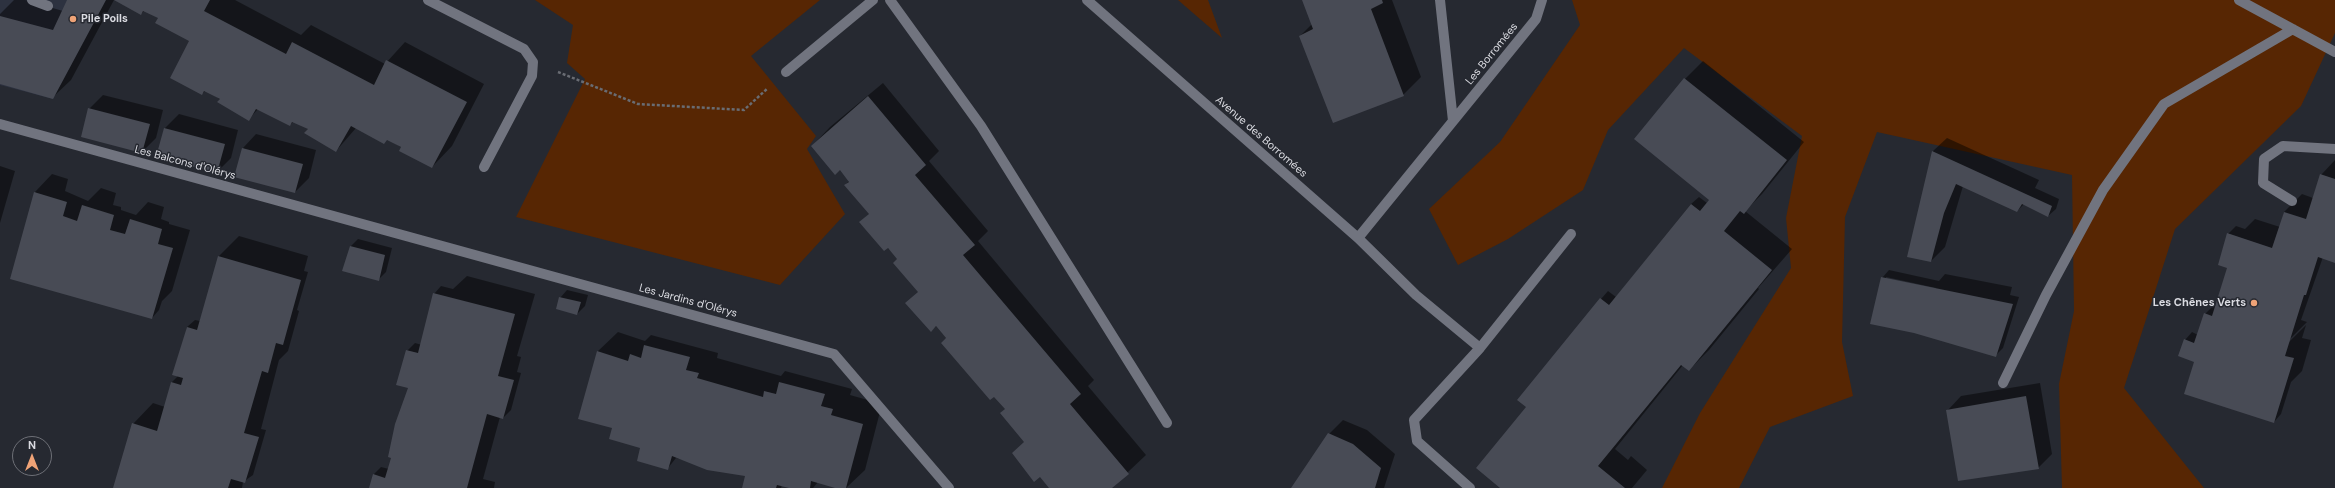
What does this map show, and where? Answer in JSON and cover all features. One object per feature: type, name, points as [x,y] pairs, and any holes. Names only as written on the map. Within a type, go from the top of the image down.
[{"type":"street","points":[[32,0],[48,6]]},
{"type":"street","points":[[428,0],[524,49],[533,62],[532,76],[484,166]]},
{"type":"street","points":[[786,72],[873,0]]},
{"type":"street","points":[[890,0],[981,126],[1167,423]]},
{"type":"street","name":"Avenue des Borromées","points":[[1087,0],[1358,238],[1416,295],[1480,348]]},
{"type":"street","name":"Les Borromées","points":[[1440,0],[1453,121]]},
{"type":"street","name":"Les Borromées","points":[[1358,238],[1536,19],[1542,0]]},
{"type":"street","points":[[2239,0],[2335,52]]},
{"type":"street","points":[[2003,383],[2046,295],[2103,190],[2164,104],[2293,29]]},
{"type":"street","name":"Les Balcons d'Olérys","points":[[0,124],[364,224]]},
{"type":"street","points":[[2292,201],[2263,184],[2264,159],[2283,146],[2335,149]]},
{"type":"street","name":"Les Jardins d'Olérys","points":[[364,224],[834,354],[949,488]]},
{"type":"street","points":[[1470,488],[1417,441],[1414,420],[1480,348],[1571,234]]},
{"type":"path","points":[[533,62],[638,104],[744,110],[786,72]]},
{"type":"shaded area","points":[[0,0],[106,0],[53,99],[0,85]]},
{"type":"shaded area","points":[[535,0],[820,0],[751,56],[816,136],[807,149],[845,214],[780,285],[516,217],[585,79],[567,63],[573,25]]},
{"type":"shaded area","points":[[1178,0],[1208,0],[1222,38]]},
{"type":"shaded area","points":[[1572,0],[2335,0],[2335,33],[2301,106],[2175,229],[2124,388],[2204,488],[2062,488],[2059,384],[2074,311],[2072,175],[1877,132],[1845,217],[1842,342],[1853,396],[1770,427],[1739,488],[1662,488],[1700,413],[1791,268],[1786,218],[1802,136],[1684,48],[1608,130],[1583,190],[1508,239],[1458,265],[1429,209],[1500,142],[1580,25]]},
{"type":"building","points":[[67,0],[106,0],[53,99],[0,84],[0,16],[53,30]]},
{"type":"building","points":[[114,0],[210,0],[204,11],[286,54],[292,42],[374,85],[386,60],[467,102],[432,168],[399,151],[401,147],[387,140],[384,144],[351,126],[336,152],[304,133],[308,129],[292,122],[290,126],[256,109],[249,121],[217,102],[220,99],[204,91],[202,95],[170,78],[189,41],[155,23],[158,18],[143,11],[141,15]]},
{"type":"building","points":[[1302,0],[1382,0],[1383,3],[1371,9],[1404,96],[1333,123],[1299,36],[1313,29]]},
{"type":"building","points":[[1684,78],[1787,160],[1744,214],[1740,211],[1724,231],[1772,270],[1689,371],[1681,365],[1598,466],[1625,488],[1500,488],[1476,468],[1526,407],[1517,400],[1600,298],[1609,305],[1691,204],[1700,211],[1709,200],[1634,139]]},
{"type":"building","points":[[868,96],[926,165],[915,175],[975,245],[963,255],[1081,394],[1070,404],[1129,474],[1112,488],[1049,488],[1040,477],[1034,482],[1012,453],[1024,442],[1000,413],[1005,409],[994,397],[990,400],[941,343],[946,338],[936,326],[931,332],[905,303],[918,292],[893,263],[897,259],[888,248],[884,251],[859,222],[869,214],[844,185],[849,182],[840,170],[835,175],[811,146]]},
{"type":"building","points":[[88,108],[150,124],[142,153],[81,137]]},
{"type":"building","points":[[164,128],[225,144],[217,173],[156,157]]},
{"type":"building","points":[[242,148],[303,164],[295,193],[234,177]]},
{"type":"building","points":[[1932,151],[2052,206],[2048,217],[2022,204],[2017,212],[1956,184],[1944,213],[1931,262],[1907,257]]},
{"type":"building","name":"Les Chênes Verts","points":[[2320,174],[2335,179],[2335,263],[2318,257],[2306,295],[2304,295],[2285,356],[2294,358],[2274,423],[2184,394],[2194,362],[2178,356],[2184,339],[2194,343],[2204,313],[2212,316],[2227,268],[2218,265],[2227,233],[2272,248],[2284,212],[2306,219]]},
{"type":"building","points":[[34,192],[67,202],[63,216],[77,221],[82,205],[114,215],[110,230],[125,234],[130,219],[162,229],[158,244],[173,248],[152,319],[10,279]]},
{"type":"building","points":[[350,246],[385,255],[379,281],[342,271]]},
{"type":"building","points":[[218,256],[301,280],[283,345],[276,343],[268,373],[262,371],[244,433],[259,437],[245,483],[231,479],[228,488],[113,488],[132,423],[157,431],[171,382],[181,385],[183,378],[172,375],[187,327],[197,330]]},
{"type":"building","points":[[1881,277],[2013,304],[1996,357],[1914,333],[1870,324]]},
{"type":"building","points":[[433,293],[515,314],[498,376],[514,380],[503,419],[487,414],[467,488],[369,488],[373,474],[385,478],[391,458],[388,457],[395,424],[408,388],[396,385],[406,350],[418,353]]},
{"type":"building","points":[[559,297],[581,302],[577,315],[556,309]]},
{"type":"building","points":[[644,345],[690,357],[686,370],[699,373],[697,378],[763,397],[764,391],[776,394],[779,382],[825,394],[821,406],[833,409],[831,415],[863,424],[846,488],[835,488],[811,481],[810,488],[789,488],[777,485],[776,488],[742,488],[745,476],[707,470],[672,456],[668,470],[637,461],[640,448],[609,439],[612,428],[578,419],[597,351],[628,361],[630,354],[641,358]]},
{"type":"building","points":[[2026,396],[2039,469],[1958,481],[1946,410]]},
{"type":"building","points":[[1328,433],[1353,444],[1381,468],[1375,488],[1291,488]]},
{"type":"place","name":"Pile Poils","points":[[73,19]]},
{"type":"place","name":"Les Chênes Verts","points":[[2254,303]]}]
